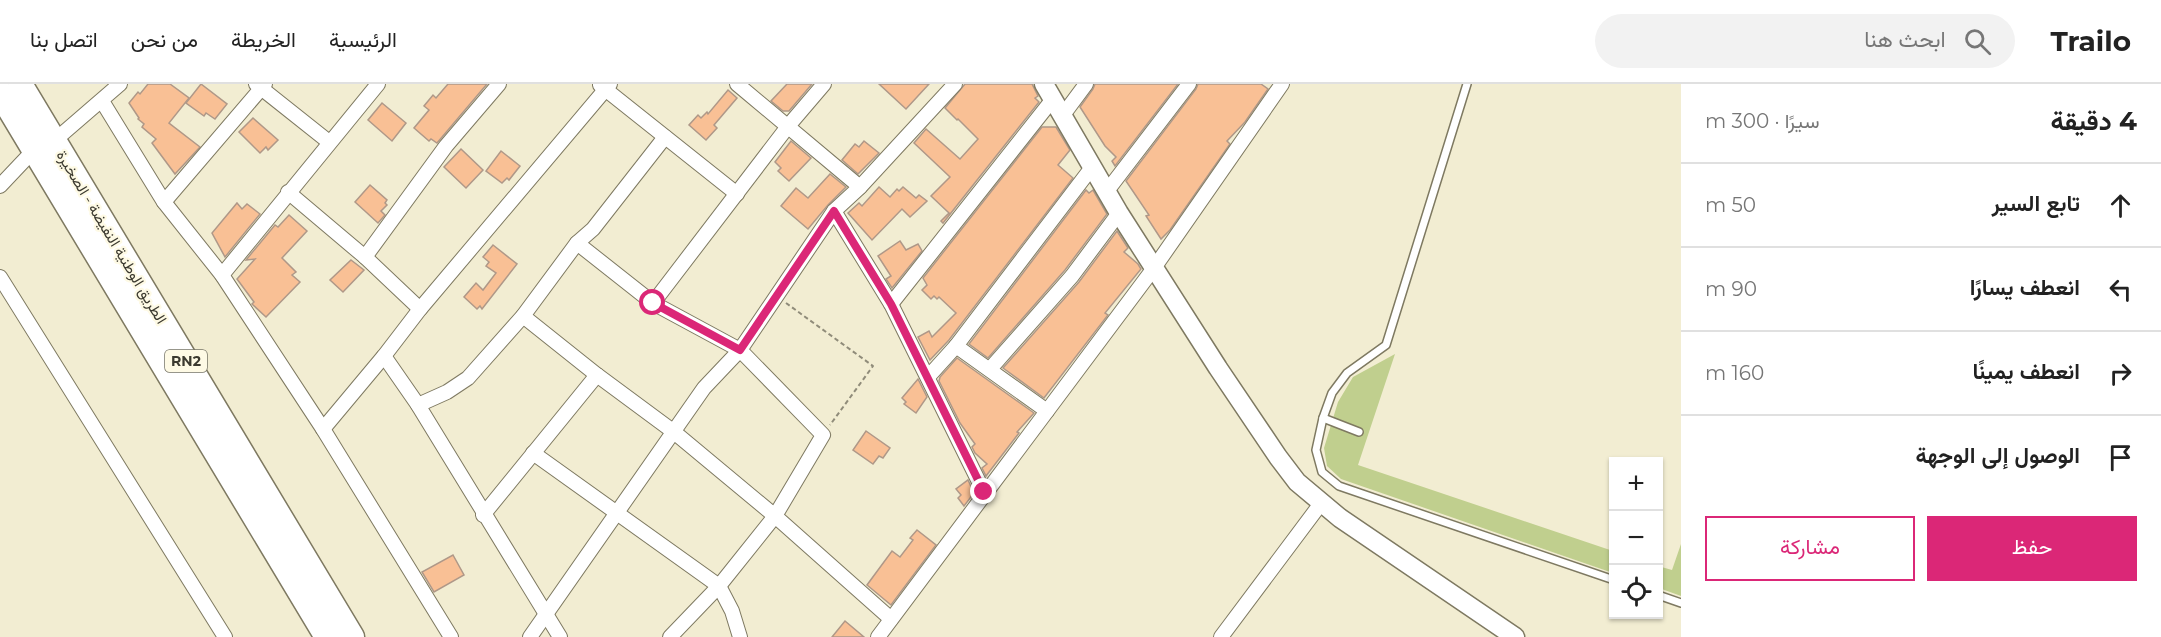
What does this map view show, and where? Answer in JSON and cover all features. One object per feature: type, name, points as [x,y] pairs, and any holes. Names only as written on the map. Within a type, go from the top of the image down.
[{"type":"highway","name":"الطريق الوطنية النفيضة - الصخيرة","points":[[20,84],[44,146],[327,637]]},
{"type":"highway","name":"الطريق الوطنية النفيضة - الصخيرة","points":[[0,93],[44,146],[352,637]]},
{"type":"street","points":[[0,186],[44,146],[120,84]]},
{"type":"street","points":[[222,274],[378,84]]},
{"type":"street","points":[[365,257],[446,146],[499,84]]},
{"type":"street","points":[[737,84],[789,125],[860,187]]},
{"type":"street","points":[[653,303],[789,125],[824,84]]},
{"type":"street","points":[[530,637],[704,388],[740,350],[834,211],[860,187],[955,84]]},
{"type":"street","points":[[891,304],[1053,99],[1086,84]]},
{"type":"street","points":[[1107,191],[1189,84]]},
{"type":"street","points":[[164,202],[261,86],[329,142]]},
{"type":"street","points":[[323,429],[605,86],[737,194]]},
{"type":"street","points":[[878,637],[1154,267],[1275,87]]},
{"type":"street","points":[[1053,99],[1119,213],[1218,368],[1297,482],[1389,552],[1515,637]]},
{"type":"street","points":[[102,101],[164,202],[222,274],[323,429],[451,637]]},
{"type":"street","points":[[418,405],[447,392],[468,378],[523,316],[577,243],[592,229],[665,137]]},
{"type":"street","points":[[928,377],[956,346],[1093,166]]},
{"type":"street","points":[[288,192],[365,257],[420,309]]},
{"type":"street","points":[[834,211],[891,304],[984,492]]},
{"type":"street","points":[[990,369],[1072,276],[1119,213]]},
{"type":"street","points":[[577,243],[653,303],[740,350],[823,435],[775,516],[719,586],[670,637]]},
{"type":"street","points":[[0,277],[225,637]]},
{"type":"street","points":[[523,316],[674,432],[775,516],[891,619]]},
{"type":"street","points":[[956,346],[1047,411]]},
{"type":"street","points":[[384,356],[418,405],[483,515],[560,637]]},
{"type":"street","points":[[483,515],[597,375]]},
{"type":"street","points":[[533,453],[719,586],[732,611],[740,637]]},
{"type":"street","points":[[1221,637],[1322,502]]},
{"type":"lane","points":[[1467,84],[1386,345],[1347,373],[1332,393],[1323,418],[1316,450],[1322,472],[1339,486],[1609,578]]},
{"type":"lane","points":[[1323,418],[1359,432]]},
{"type":"lane","points":[[1663,597],[1681,603]]},
{"type":"path","points":[[775,296],[873,366],[823,435]]},
{"type":"green space","points":[[1395,354],[1358,465],[1609,550],[1609,572],[1341,479],[1327,466],[1324,448],[1338,402],[1353,377]]},
{"type":"green space","points":[[1681,544],[1681,596],[1663,589],[1663,567],[1672,570]]},
{"type":"building","points":[[148,84],[170,84],[189,98],[169,123],[200,147],[175,174],[152,143],[156,139],[142,127],[144,124],[138,119],[129,103]]},
{"type":"building","points":[[201,84],[227,104],[215,119],[206,113],[204,116],[186,103]]},
{"type":"building","points":[[448,84],[487,84],[437,143],[431,139],[429,141],[414,128],[429,110],[424,106],[433,95],[436,98]]},
{"type":"building","points":[[787,84],[812,84],[789,111],[783,111],[771,101]]},
{"type":"building","points":[[879,84],[929,84],[906,109]]},
{"type":"building","points":[[965,84],[1032,84],[1038,96],[1035,98],[1039,102],[943,223],[941,221],[949,213],[931,196],[950,177],[914,143],[926,129],[960,159],[978,139],[945,108]]},
{"type":"building","points":[[1095,84],[1178,84],[1115,166],[1112,161],[1116,157],[1105,146],[1080,107]]},
{"type":"building","points":[[1198,84],[1261,84],[1268,89],[1245,122],[1227,141],[1230,144],[1170,230],[1161,239],[1146,216],[1149,215],[1126,181]]},
{"type":"building","points":[[728,90],[737,98],[714,125],[717,128],[706,140],[689,125],[698,115],[701,118],[707,112],[708,114]]},
{"type":"building","points":[[382,103],[406,123],[392,141],[368,120]]},
{"type":"building","points":[[253,118],[278,140],[268,150],[266,147],[260,153],[239,132]]},
{"type":"building","points":[[1042,127],[1056,127],[1070,150],[1058,165],[1073,178],[949,340],[930,360],[918,337],[929,331],[932,337],[956,313],[939,297],[937,299],[934,296],[931,299],[922,290],[927,285],[923,278]]},
{"type":"building","points":[[791,141],[811,158],[789,181],[778,171],[781,168],[775,162]]},
{"type":"building","points":[[864,141],[879,153],[858,174],[842,160],[855,144],[859,147]]},
{"type":"building","points":[[461,149],[483,170],[466,188],[444,167]]},
{"type":"building","points":[[501,151],[520,166],[509,180],[507,178],[502,183],[486,171]]},
{"type":"building","points":[[830,174],[846,187],[808,229],[781,206],[796,188],[808,198]]},
{"type":"building","points":[[370,185],[387,200],[385,203],[387,205],[381,211],[385,215],[378,223],[355,202]]},
{"type":"building","points":[[879,187],[890,197],[897,189],[899,191],[903,187],[916,198],[919,195],[927,201],[910,217],[902,209],[872,240],[848,213],[859,203],[862,206]]},
{"type":"building","points":[[1086,190],[1089,193],[1093,190],[1107,214],[1065,270],[988,358],[969,344]]},
{"type":"building","points":[[237,203],[242,209],[247,204],[260,214],[225,257],[212,233]]},
{"type":"building","points":[[289,215],[307,231],[282,258],[296,272],[292,275],[300,282],[266,317],[252,304],[254,302],[237,279],[255,259],[246,260],[275,225],[278,227]]},
{"type":"building","points":[[1117,231],[1128,248],[1124,252],[1141,269],[1105,313],[1108,315],[1044,398],[1003,368],[1079,282]]},
{"type":"building","points":[[900,241],[906,250],[918,244],[922,251],[892,288],[886,279],[891,276],[878,256]]},
{"type":"building","points":[[493,245],[517,264],[482,309],[480,306],[477,309],[464,297],[476,283],[483,290],[496,273],[486,266],[489,262],[483,257]]},
{"type":"building","points":[[351,260],[364,270],[343,292],[330,280]]},
{"type":"building","points":[[957,358],[1034,413],[1017,432],[1019,433],[986,476],[982,468],[987,464],[975,453],[972,447],[975,444],[960,423],[939,381]]},
{"type":"building","points":[[918,379],[927,397],[916,413],[904,404],[906,402],[902,398]]},
{"type":"building","points":[[866,431],[890,448],[883,458],[879,456],[873,464],[853,450]]},
{"type":"building","points":[[968,480],[974,493],[964,506],[958,498],[961,495],[956,489]]},
{"type":"building","points":[[917,530],[936,545],[891,605],[867,585],[892,551],[900,557],[913,540],[910,538]]},
{"type":"building","points":[[453,555],[464,575],[434,592],[422,572]]},
{"type":"building","points":[[845,621],[864,637],[832,637]]},
{"type":"route","points":[[653,303],[740,350],[834,211],[891,304],[984,492]]}]
